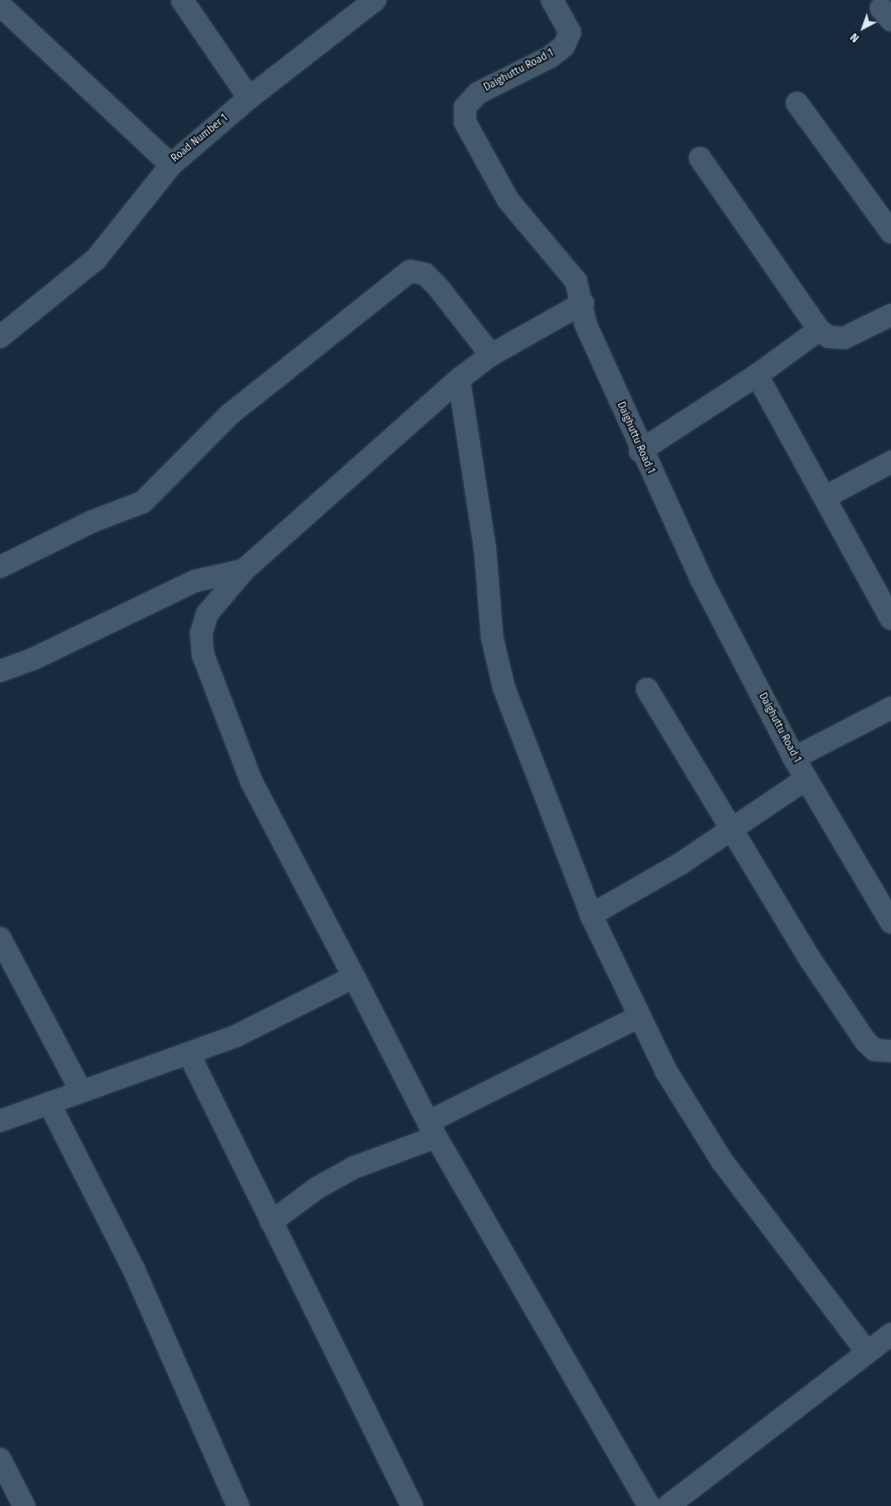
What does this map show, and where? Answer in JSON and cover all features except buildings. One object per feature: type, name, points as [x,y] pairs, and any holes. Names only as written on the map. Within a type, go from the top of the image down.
[{"type":"street","points":[[182,0],[249,98]]},
{"type":"street","name":"Road Number 1","points":[[0,5],[171,165],[249,98],[375,0]]},
{"type":"street","name":"Daighuttu Road 1","points":[[552,0],[570,32],[564,46],[550,57],[478,93],[465,107],[465,122],[508,200],[564,264],[576,281],[583,303],[586,325],[640,451],[794,758],[891,922]]},
{"type":"street","points":[[797,103],[891,232]]},
{"type":"street","points":[[700,158],[819,330],[829,337],[844,338],[891,315]]},
{"type":"street","points":[[0,337],[96,259],[171,165]]},
{"type":"street","points":[[0,567],[93,521],[143,502],[229,415],[410,271],[425,274],[438,287],[491,355]]},
{"type":"street","points":[[583,303],[491,355],[459,379],[244,570],[208,614],[201,634],[203,655],[252,783],[354,976],[432,1130],[649,1506]]},
{"type":"street","points":[[640,451],[757,375],[819,330]]},
{"type":"street","points":[[757,375],[891,619]]},
{"type":"street","points":[[459,379],[485,548],[492,637],[504,688],[591,915],[666,1071],[722,1161],[867,1352]]},
{"type":"street","points":[[825,497],[891,462]]},
{"type":"street","points":[[0,670],[33,659],[195,581],[244,570]]},
{"type":"street","points":[[647,689],[732,829],[866,1042],[875,1050],[891,1051]]},
{"type":"street","points":[[794,758],[891,708]]},
{"type":"street","points":[[591,915],[680,864],[806,779]]},
{"type":"street","points":[[0,938],[81,1091]]},
{"type":"street","points":[[0,1121],[236,1036],[354,976]]},
{"type":"street","points":[[271,1222],[317,1188],[355,1167],[432,1130],[639,1016]]},
{"type":"street","points":[[189,1054],[412,1506]]},
{"type":"street","points":[[49,1103],[134,1270],[238,1506]]},
{"type":"street","points":[[668,1506],[891,1334]]},
{"type":"street","points":[[0,1459],[24,1506]]}]
